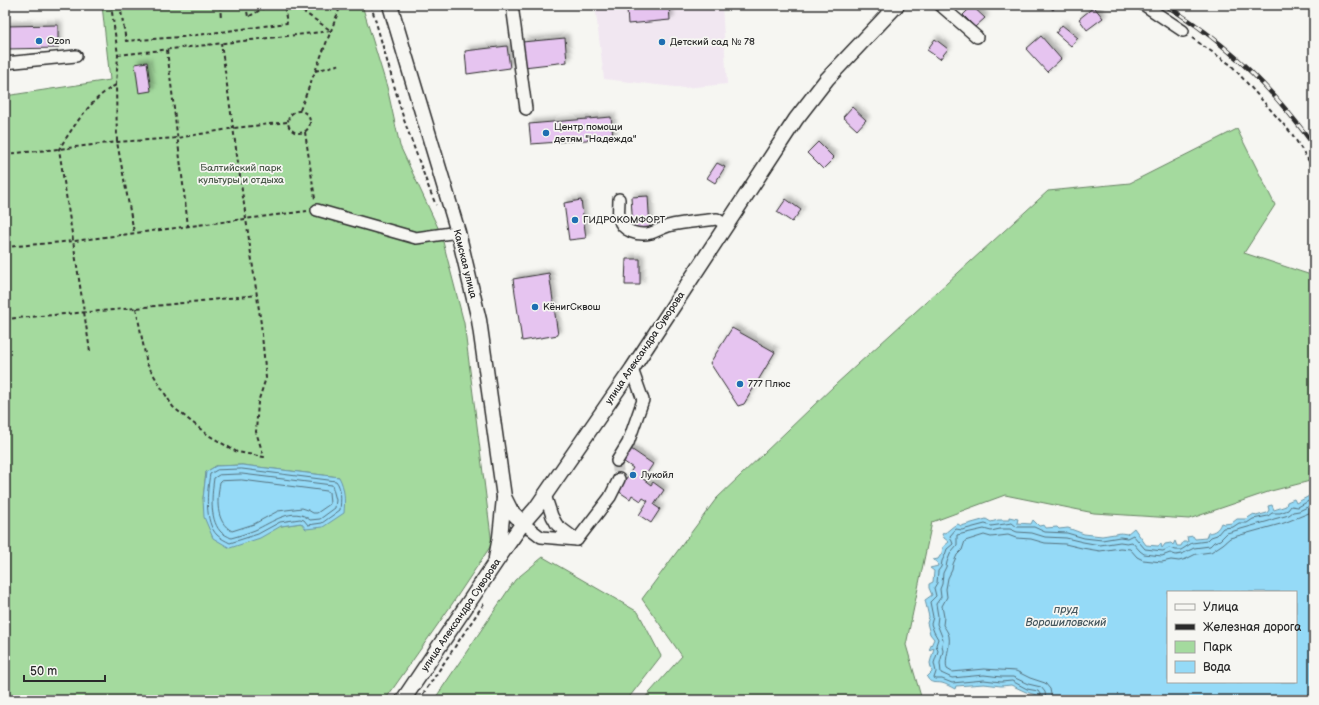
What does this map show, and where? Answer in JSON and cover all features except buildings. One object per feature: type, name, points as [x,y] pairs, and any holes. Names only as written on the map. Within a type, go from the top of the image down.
[{"type":"main road","name":"Камская улица","points":[[390,5],[458,232],[479,320],[504,497],[511,511],[523,523]]},
{"type":"main road","name":"улица Александра Суворова","points":[[403,700],[523,523],[536,508],[632,369],[796,119],[827,79],[897,5]]},
{"type":"main road","points":[[494,566],[500,537],[504,497]]},
{"type":"street","points":[[512,5],[526,109]]},
{"type":"street","points":[[940,5],[977,37]]},
{"type":"street","points":[[1144,5],[1183,31]]},
{"type":"street","points":[[5,63],[76,56]]},
{"type":"street","points":[[619,199],[619,218],[621,223],[625,228],[633,233],[650,233],[668,226],[717,219],[726,224]]},
{"type":"street","points":[[317,210],[416,238],[458,232]]},
{"type":"street","points":[[617,461],[628,443],[643,400],[632,369]]},
{"type":"street","points":[[577,540],[610,497],[619,479]]},
{"type":"street","points":[[545,495],[552,516],[557,525],[577,540]]},
{"type":"street","points":[[523,523],[541,537],[577,540]]},
{"type":"path","points":[[111,5],[118,55],[116,85],[117,142],[134,232]]},
{"type":"path","points":[[120,5],[126,42],[182,37],[287,24],[285,12],[287,5]]},
{"type":"path","points":[[220,5],[221,19]]},
{"type":"path","points":[[246,5],[248,17],[269,5]]},
{"type":"path","points":[[302,5],[301,10],[331,31]]},
{"type":"path","points":[[300,110],[342,5]]},
{"type":"path","points":[[371,5],[404,120],[436,205]]},
{"type":"path","points":[[118,55],[331,31]]},
{"type":"path","points":[[1183,31],[1231,65],[1292,134],[1314,169]]},
{"type":"path","points":[[136,308],[147,364],[173,408],[208,434],[237,452],[264,457],[256,432],[258,402],[266,378],[258,295],[221,43]]},
{"type":"path","points":[[167,50],[188,226]]},
{"type":"path","points":[[315,71],[341,64]]},
{"type":"path","points":[[90,351],[59,149],[72,129],[91,106],[106,90],[116,85]]},
{"type":"path","points":[[300,110],[307,113],[311,120],[309,128],[305,132],[298,133],[292,131],[288,125],[288,122],[290,115],[293,112],[300,110]]},
{"type":"path","points":[[5,154],[117,142],[178,138],[234,128],[288,122]]},
{"type":"path","points":[[5,247],[74,241],[134,232],[317,210],[305,132]]},
{"type":"path","points":[[5,319],[85,313],[258,295]]},
{"type":"shaded area","name":"Детский сад № 78","points":[[595,5],[722,5],[727,84],[684,88],[604,79]]},
{"type":"green space","name":"Балтийский парк культуры и отдыха","points":[[102,5],[362,5],[387,87],[400,146],[441,234],[464,323],[492,544],[385,700],[5,700],[5,96],[110,80]],"holes":[[[242,465],[339,477],[301,523],[281,526],[203,499],[206,472],[216,466]]]},
{"type":"green space","points":[[1237,129],[1275,205],[1244,253],[1314,276],[1314,480],[1271,491],[1189,519],[1094,513],[1005,495],[932,522],[906,645],[922,700],[643,700],[682,656],[642,599],[716,499],[835,385],[1048,191],[1130,183]]},
{"type":"green space","points":[[543,557],[638,612],[661,656],[627,700],[434,700],[515,580]]},
{"type":"water","points":[[242,465],[339,477],[344,494],[344,513],[323,527],[306,529],[301,523],[281,526],[260,538],[230,548],[213,538],[204,517],[203,499],[206,472],[216,466]]},
{"type":"water","name":"пруд Ворошиловский","points":[[1313,494],[1314,700],[1038,700],[1036,695],[1011,685],[1001,686],[984,684],[956,686],[955,689],[944,683],[931,682],[927,677],[932,672],[930,663],[934,648],[929,650],[934,639],[930,634],[927,623],[929,617],[925,600],[932,595],[929,584],[933,582],[934,571],[930,568],[938,566],[937,562],[933,560],[938,559],[942,553],[943,547],[949,542],[942,534],[958,524],[961,526],[986,519],[991,522],[998,520],[1009,520],[1009,517],[1018,519],[1017,523],[1031,524],[1033,520],[1039,526],[1044,525],[1046,528],[1068,528],[1084,534],[1102,536],[1121,533],[1127,534],[1134,528],[1146,545],[1158,546],[1161,544],[1162,548],[1165,544],[1171,543],[1173,545],[1175,541],[1177,546],[1181,546],[1183,542],[1188,542],[1187,537],[1193,536],[1195,539],[1206,538],[1208,533],[1216,530],[1221,523],[1232,523],[1237,519],[1246,519],[1254,514],[1256,516],[1267,513],[1269,510],[1268,506],[1272,505],[1274,510],[1286,506],[1287,502],[1294,499],[1296,503]]},
{"type":"tunnel","points":[[617,461],[619,479]]},
{"type":"railway","points":[[1165,5],[1215,40],[1246,67],[1275,96],[1314,146]]},
{"type":"place","name":"Ozon","points":[[39,41]]},
{"type":"place","name":"Детский сад № 78","points":[[662,42]]},
{"type":"place","name":"Центр помощи детям \"Надежда\"","points":[[546,133]]},
{"type":"place","name":"ГИДРОКОМФОРТ","points":[[575,220]]},
{"type":"place","name":"КёнигСквош","points":[[535,307]]},
{"type":"place","name":"777 Плюс","points":[[740,384]]},
{"type":"place","name":"Лукойл","points":[[633,475]]}]
